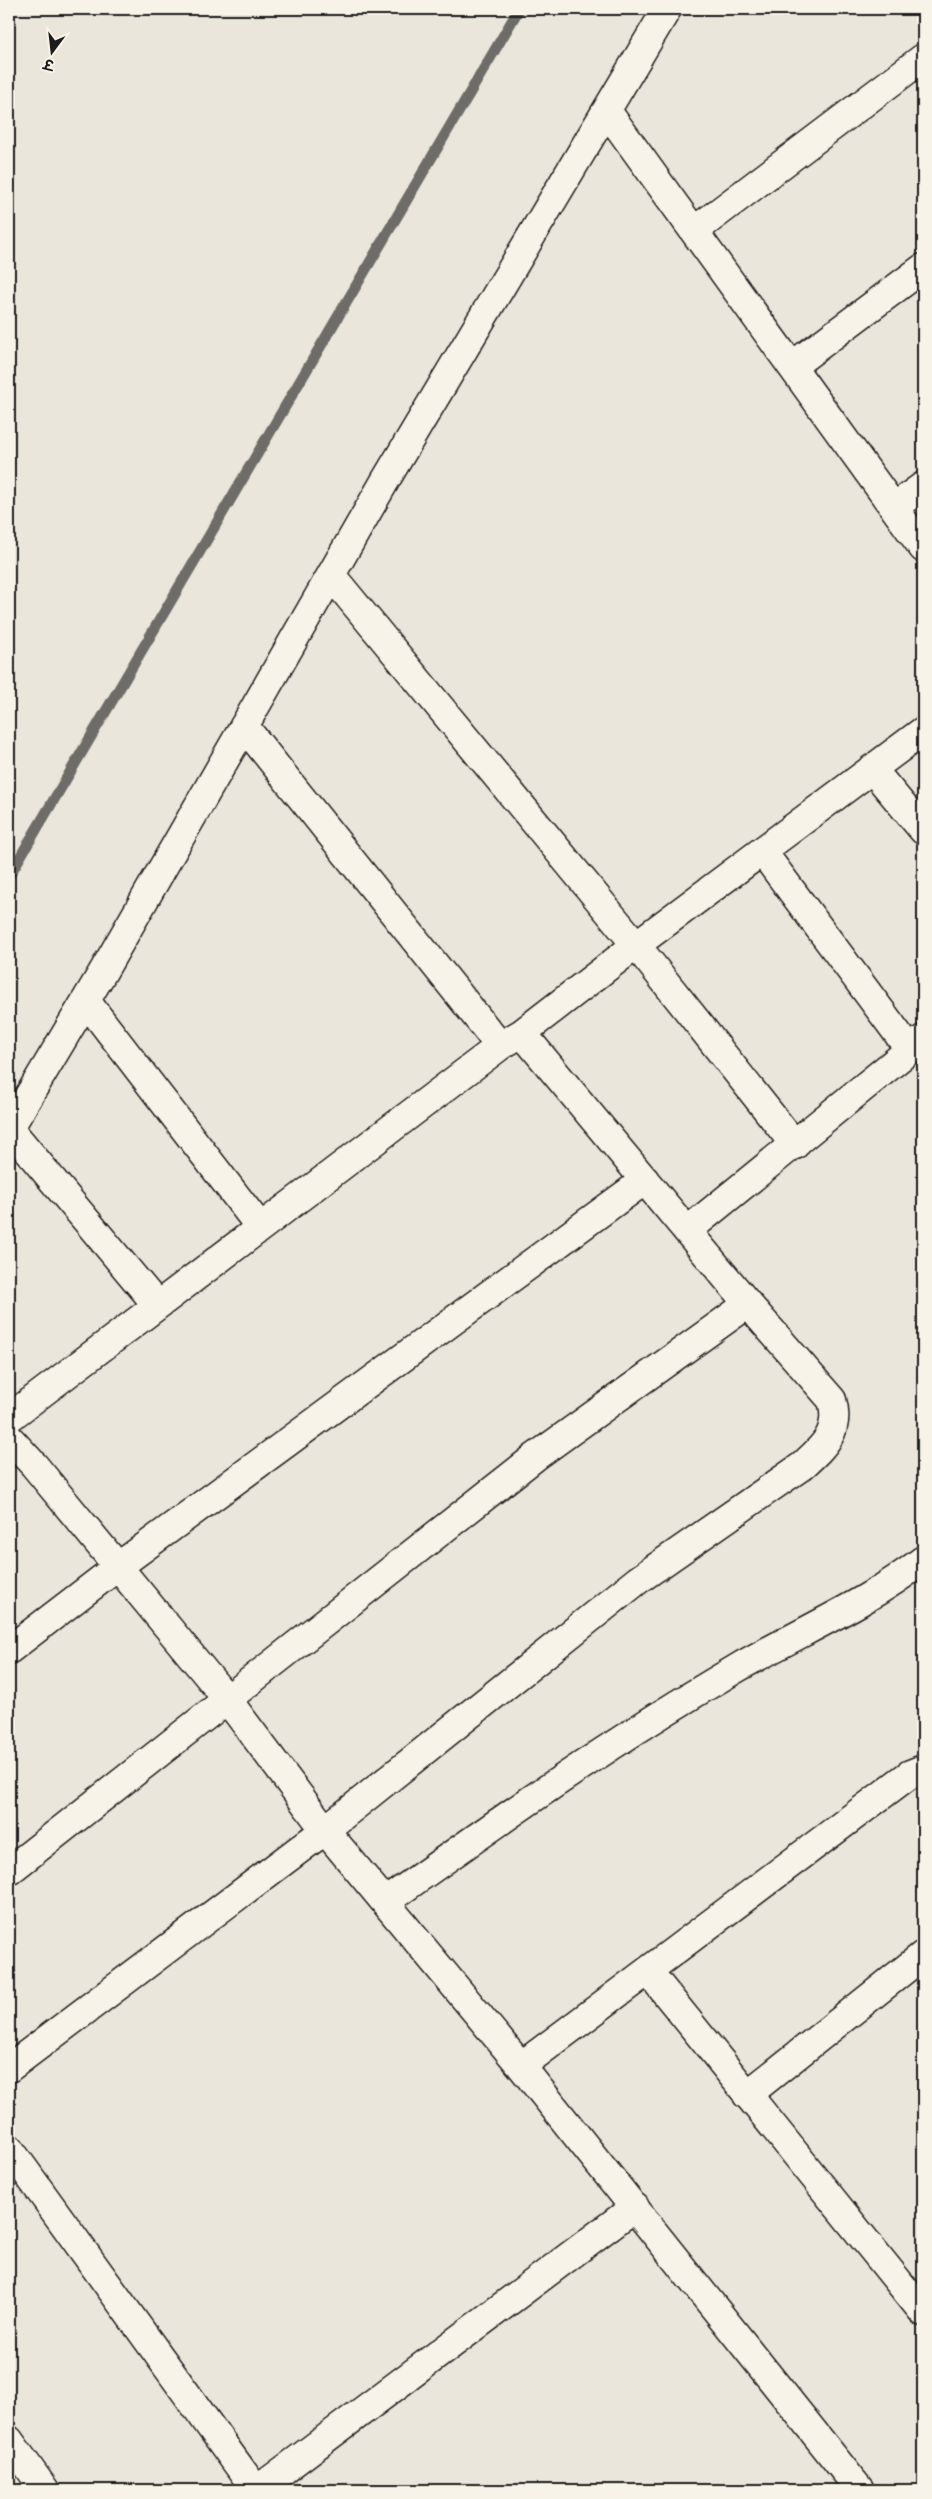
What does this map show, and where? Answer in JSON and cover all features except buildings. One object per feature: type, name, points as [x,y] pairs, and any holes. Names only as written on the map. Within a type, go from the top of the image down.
[{"type":"street","points":[[157,1305],[9,1129],[86,1001],[331,575],[667,9]]},
{"type":"street","points":[[694,231],[923,58]]},
{"type":"street","points":[[607,111],[923,548]]},
{"type":"street","points":[[792,366],[923,268]]},
{"type":"street","points":[[894,508],[923,486]]},
{"type":"street","points":[[331,575],[636,945],[795,1145]]},
{"type":"street","points":[[9,2068],[325,1830],[638,1580],[802,1466],[824,1446],[833,1428],[836,1414],[832,1400],[644,1180],[511,1040],[244,726]]},
{"type":"street","points":[[9,1418],[260,1227],[923,731]]},
{"type":"street","points":[[872,769],[923,830]]},
{"type":"street","points":[[687,1231],[917,1044],[762,851]]},
{"type":"street","points":[[86,1001],[260,1227]]},
{"type":"street","points":[[9,1650],[116,1568],[644,1180]]},
{"type":"street","points":[[9,1871],[536,1457],[748,1304]]},
{"type":"street","points":[[9,1438],[34,1465],[116,1568],[227,1699],[325,1830],[521,2066],[860,2490]]},
{"type":"street","points":[[385,1902],[566,1775],[734,1670],[873,1594],[923,1560]]},
{"type":"street","points":[[521,2066],[910,1774],[923,1768]]},
{"type":"street","points":[[747,2094],[923,1955]]},
{"type":"street","points":[[648,1972],[747,2094],[918,2295]]},
{"type":"street","points":[[9,2148],[256,2490],[635,2207]]},
{"type":"street","points":[[9,2440],[45,2490]]},
{"type":"waterway","points":[[9,876],[519,9]]}]
